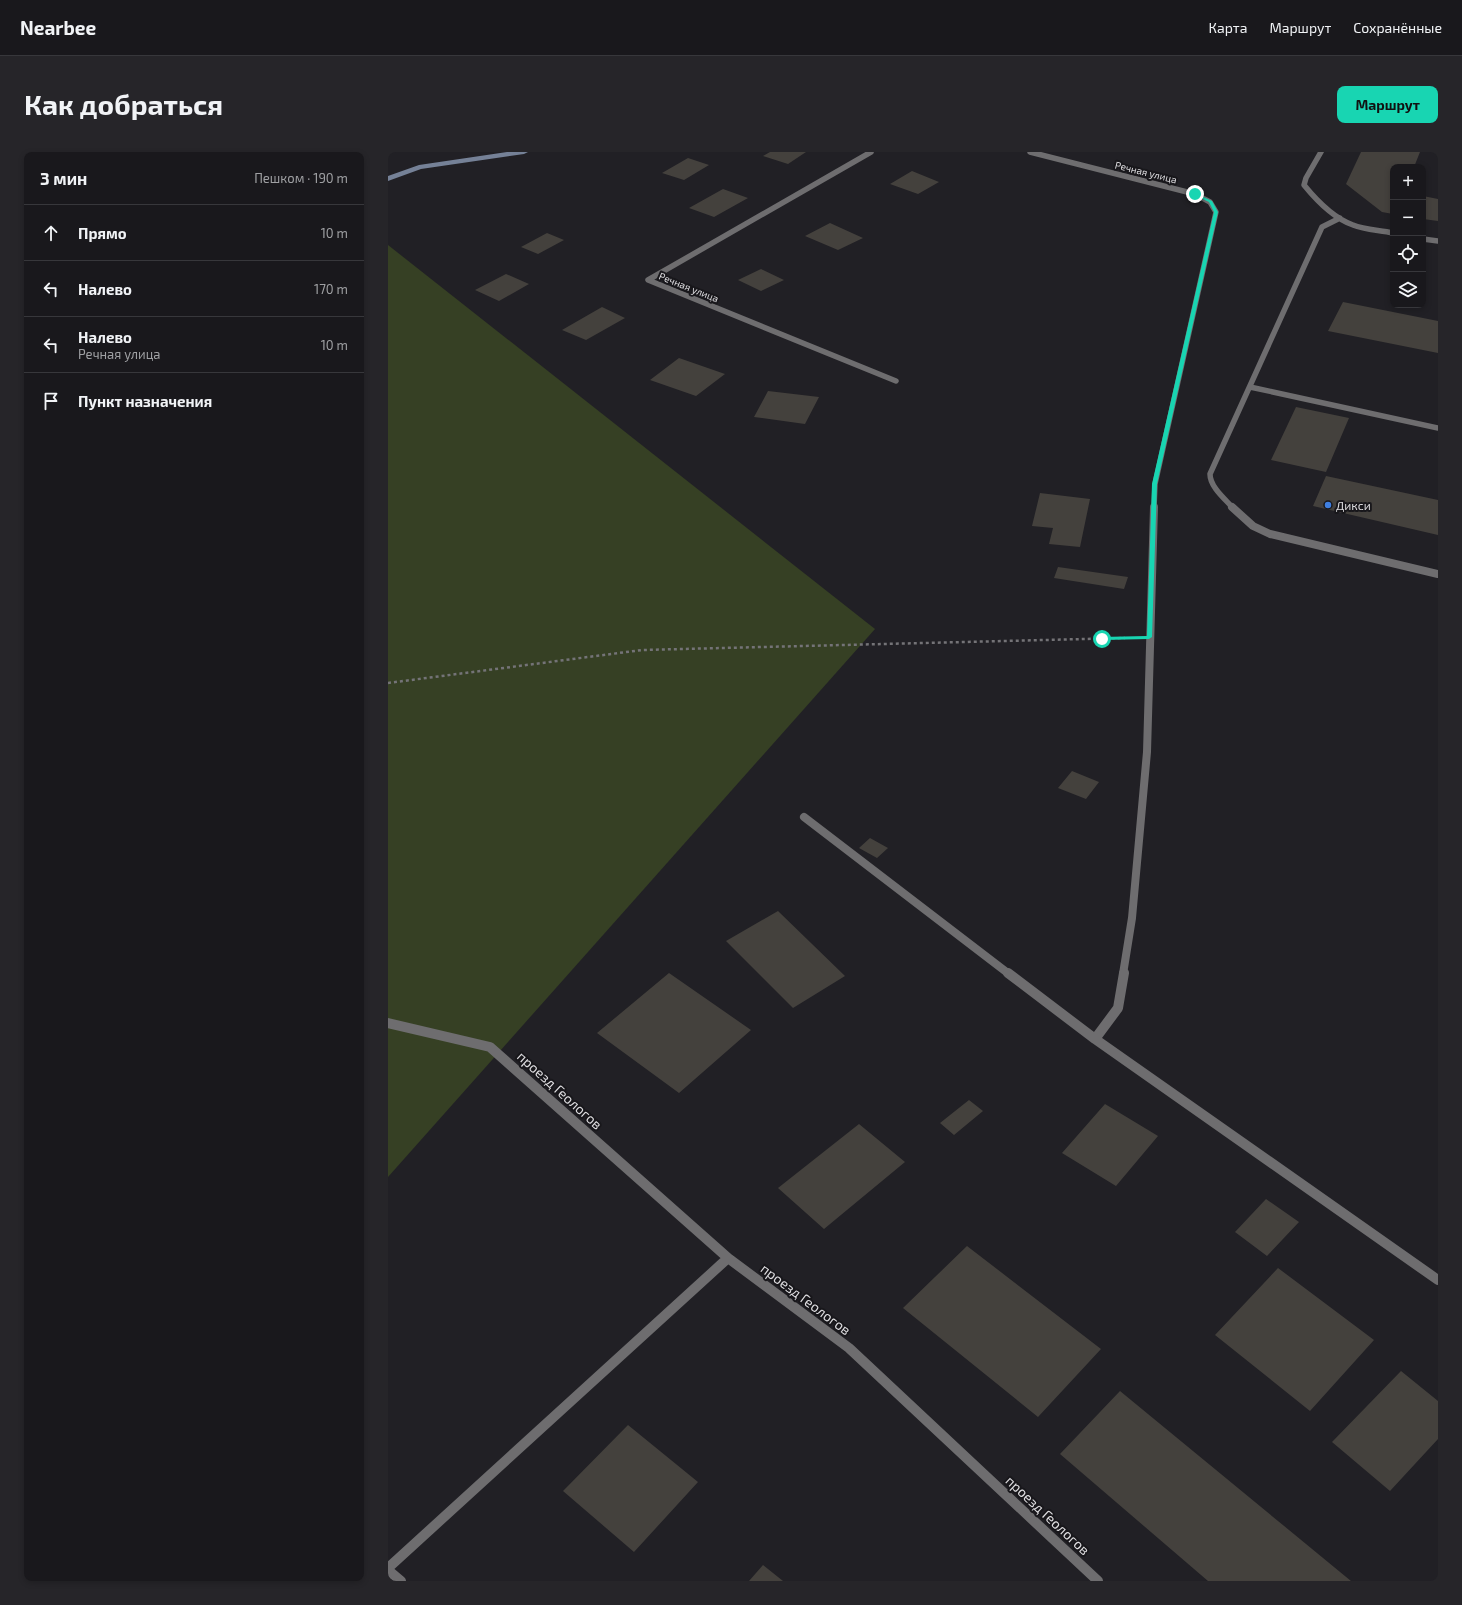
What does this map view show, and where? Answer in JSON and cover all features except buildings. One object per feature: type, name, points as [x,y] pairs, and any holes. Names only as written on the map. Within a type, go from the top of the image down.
[{"type":"street","name":"Речная улица","points":[[871,152],[648,280],[896,381]]},
{"type":"street","name":"Речная улица","points":[[1030,152],[1195,194],[1210,202],[1216,212],[1155,484],[1149,637]]},
{"type":"street","points":[[1321,152],[1306,178],[1304,185],[1312,195],[1340,218],[1351,224],[1390,232]]},
{"type":"street","points":[[1340,218],[1322,227],[1210,474],[1210,479],[1213,485],[1245,521],[1257,529],[1270,534],[1438,574]]},
{"type":"street","points":[[1426,239],[1438,241]]},
{"type":"street","points":[[1250,387],[1438,428]]},
{"type":"street","points":[[1095,1039],[1118,1008],[1132,918],[1147,752],[1149,637]]},
{"type":"street","points":[[804,817],[1095,1039],[1438,1280]]},
{"type":"street","name":"проезд Геологов","points":[[388,1023],[490,1046],[728,1258],[849,1348],[1098,1581]]},
{"type":"street","points":[[401,1581],[388,1569],[728,1258]]},
{"type":"path","points":[[388,682],[642,650],[1149,637]]},
{"type":"green space","points":[[388,245],[875,629],[388,1177]]},
{"type":"waterway","points":[[388,179],[419,167],[524,152]]},
{"type":"place","name":"Дикси","points":[[1328,505]]},
{"type":"route","points":[[1102,639],[1149,637],[1155,484],[1216,212],[1210,202],[1195,194]]}]
